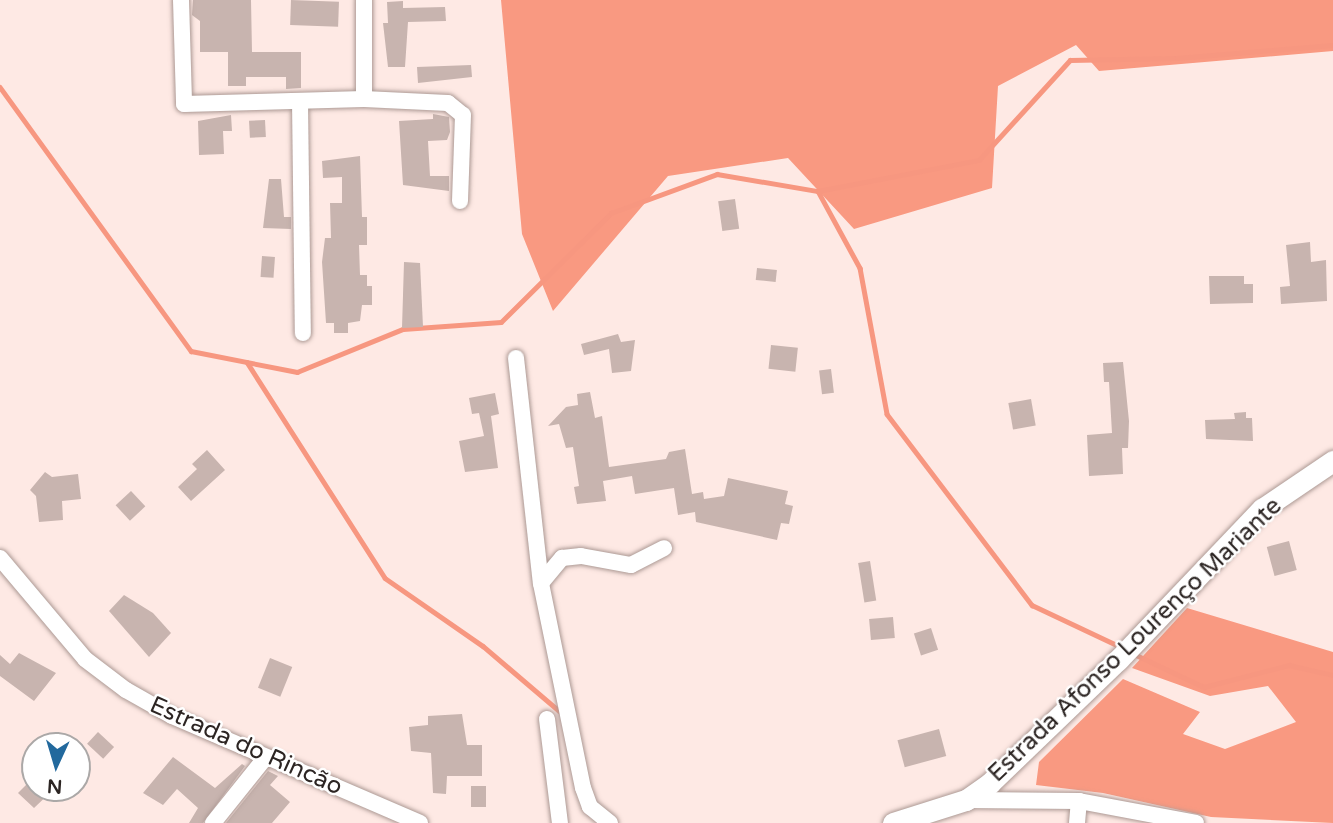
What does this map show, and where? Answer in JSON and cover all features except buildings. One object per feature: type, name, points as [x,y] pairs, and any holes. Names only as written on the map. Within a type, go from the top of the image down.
[{"type":"main road","name":"Estrada Afonso Lourenço Mariante","points":[[892,823],[966,800],[1016,761],[1138,640],[1262,509],[1333,461]]},
{"type":"street","points":[[181,0],[184,104],[364,99],[457,106],[463,115],[460,201]]},
{"type":"street","points":[[364,0],[364,99]]},
{"type":"street","points":[[300,100],[303,333]]},
{"type":"street","points":[[516,358],[541,583],[583,788],[590,807],[610,823]]},
{"type":"street","points":[[541,583],[562,558],[581,556],[631,565],[664,548]]},
{"type":"street","name":"Estrada do Rincão","points":[[0,558],[95,667],[172,716],[420,823]]},
{"type":"street","points":[[547,719],[560,792],[560,823]]},
{"type":"street","points":[[213,823],[265,758]]},
{"type":"street","points":[[966,800],[1079,801],[1196,823]]},
{"type":"street","points":[[1077,823],[1079,801]]},
{"type":"shaded area","points":[[501,0],[1333,0],[1333,51],[1099,71],[1076,45],[998,86],[992,188],[854,229],[788,158],[668,176],[553,311],[522,234]]},
{"type":"shaded area","points":[[1187,608],[1333,652],[1333,823],[1211,817],[1103,793],[1036,785],[1039,762],[1123,679],[1200,712],[1183,734],[1225,749],[1296,722],[1268,686],[1210,696],[1132,668]]},
{"type":"waterway","points":[[0,87],[191,351],[297,372],[403,329],[501,322],[611,213],[717,174],[818,191],[979,160],[1070,60],[1177,58],[1333,45]]},
{"type":"waterway","points":[[818,191],[860,268],[887,414],[1032,605],[1121,647]]},
{"type":"waterway","points":[[247,362],[385,578],[483,646],[563,714]]},
{"type":"waterway","points":[[1132,653],[1204,687],[1289,665],[1333,675]]}]
